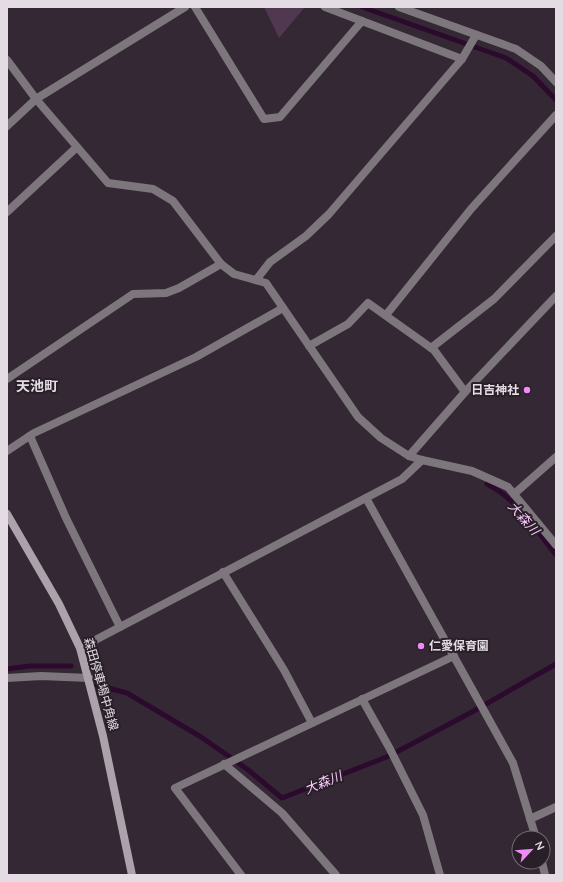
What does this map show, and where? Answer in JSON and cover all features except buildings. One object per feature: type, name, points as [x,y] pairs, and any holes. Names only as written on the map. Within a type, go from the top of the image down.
[{"type":"main road","name":"森田停車場中角線","points":[[7,514],[59,604],[80,648],[103,736],[132,875]]},
{"type":"street","points":[[7,126],[36,99],[185,7]]},
{"type":"street","points":[[194,7],[264,118],[280,117],[362,21]]},
{"type":"street","points":[[325,7],[464,55]]},
{"type":"street","points":[[399,7],[475,38],[516,49],[541,66],[556,82]]},
{"type":"street","points":[[256,280],[270,262],[306,236],[329,214],[464,55],[475,38]]},
{"type":"street","points":[[7,60],[36,99],[108,183],[154,189],[173,201],[221,264],[234,274],[266,283],[358,417],[382,438],[409,456],[472,471],[508,487],[556,545]]},
{"type":"street","points":[[386,316],[471,209],[556,116]]},
{"type":"street","points":[[7,212],[77,148]]},
{"type":"street","points":[[431,348],[494,299],[556,236]]},
{"type":"street","points":[[7,380],[133,294],[166,293],[179,288],[221,264]]},
{"type":"street","points":[[409,456],[465,392],[556,296]]},
{"type":"street","points":[[309,346],[348,324],[368,303],[434,350],[465,392]]},
{"type":"street","points":[[7,451],[30,436],[196,357],[283,308]]},
{"type":"street","points":[[30,436],[66,518],[120,627]]},
{"type":"street","points":[[514,494],[556,457]]},
{"type":"street","points":[[80,648],[402,479],[422,460]]},
{"type":"street","points":[[366,498],[513,763],[533,830]]},
{"type":"street","points":[[223,572],[284,670],[312,722]]},
{"type":"street","points":[[241,875],[175,788],[454,656]]},
{"type":"street","points":[[7,678],[41,676],[88,678]]},
{"type":"street","points":[[362,699],[392,753],[423,815],[440,875]]},
{"type":"street","points":[[226,763],[282,813],[336,875]]},
{"type":"street","points":[[530,819],[556,806]]},
{"type":"shaded area","points":[[264,7],[305,7],[279,38]]},
{"type":"waterway","points":[[362,7],[506,58],[533,76],[556,100]]},
{"type":"waterway","name":"大森川","points":[[487,484],[498,490],[517,506],[556,555]]},
{"type":"waterway","name":"大森川","points":[[97,685],[127,693],[201,737],[247,769],[282,798],[389,756],[472,712],[556,664]]},
{"type":"waterway","name":"大森川","points":[[7,669],[29,666],[71,666]]},
{"type":"place","name":"日吉神社","points":[[527,390]]},
{"type":"place","name":"仁愛保育園","points":[[421,646]]},
{"type":"district","name":"天池町","points":[[37,386]]}]
